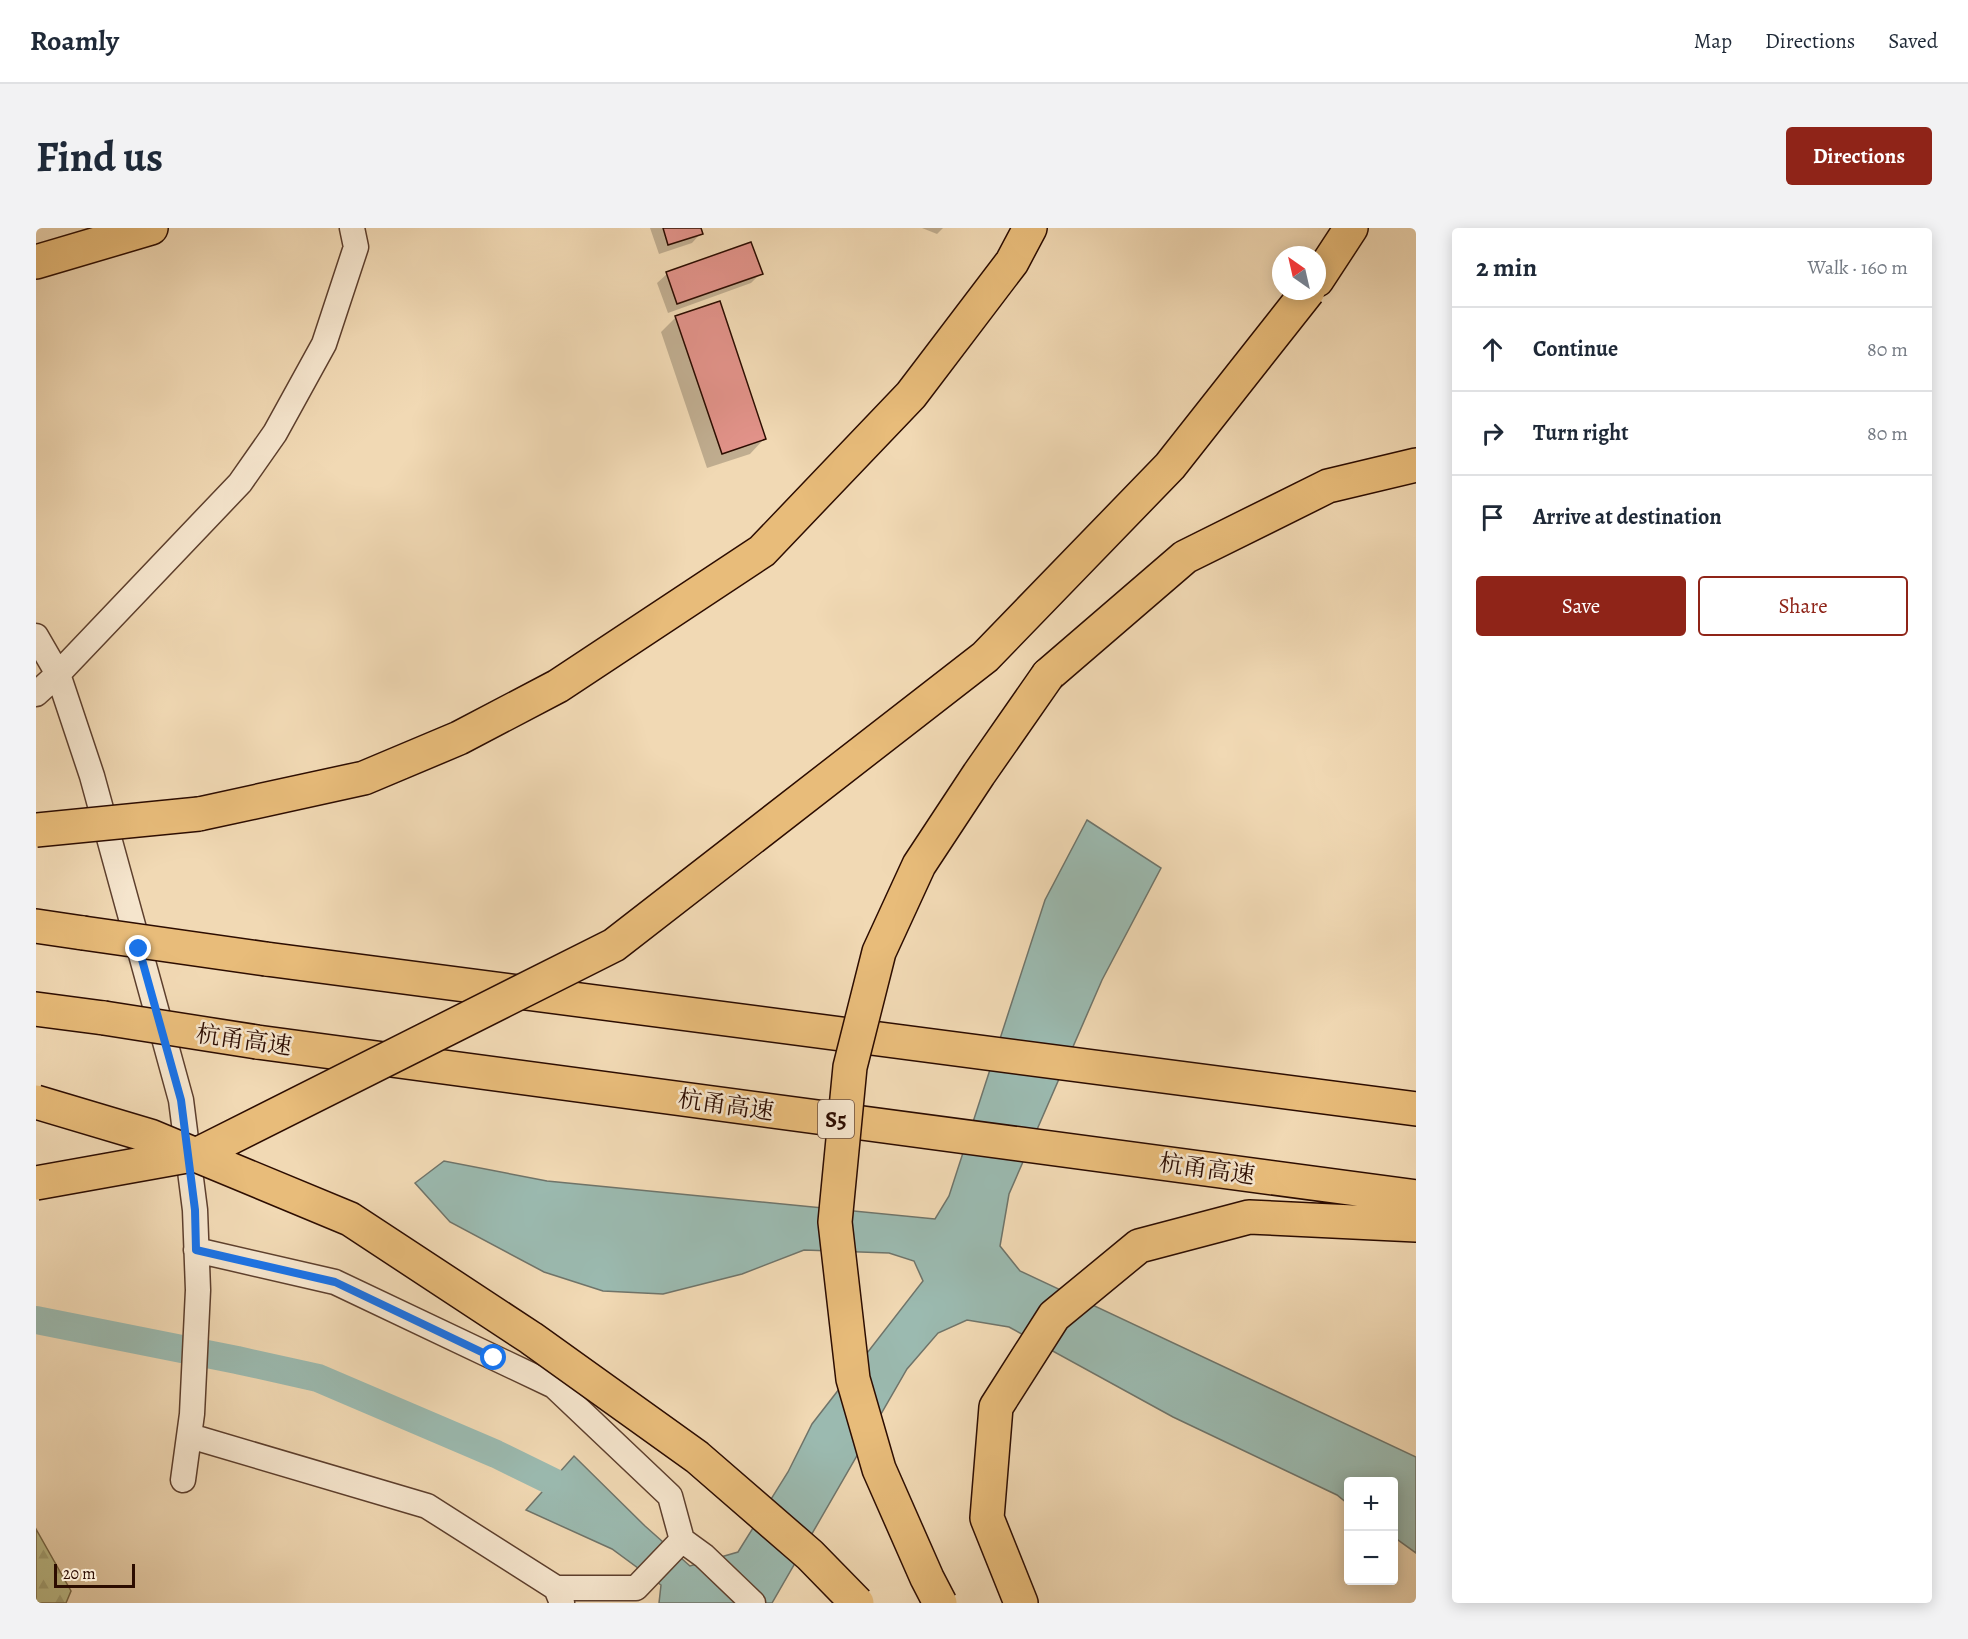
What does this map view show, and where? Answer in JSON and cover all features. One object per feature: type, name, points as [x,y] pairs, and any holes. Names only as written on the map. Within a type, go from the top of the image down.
[{"type":"main road","points":[[36,262],[151,228]]},
{"type":"main road","points":[[36,830],[199,814],[364,778],[459,738],[558,686],[762,551],[911,395],[1012,262],[1030,228]]},
{"type":"main road","points":[[1326,266],[1351,228]]},
{"type":"main road","points":[[36,1183],[198,1154],[614,945],[985,657],[1170,466],[1301,300]]},
{"type":"main road","points":[[940,1603],[879,1469],[853,1379],[835,1222],[850,1067],[879,952],[919,865],[1048,675],[1185,557],[1328,486],[1416,465]]},
{"type":"main road","points":[[36,926],[266,959],[1416,1108]]},
{"type":"main road","name":"杭甬高速","points":[[36,1009],[257,1042],[1416,1197]]},
{"type":"main road","points":[[36,1102],[150,1136],[350,1218],[531,1338],[697,1457],[810,1554],[857,1603]]},
{"type":"main road","points":[[1021,1603],[987,1518],[996,1407],[1054,1316],[1139,1246],[1249,1216],[1416,1225]]},
{"type":"street","points":[[37,694],[240,483],[275,433],[324,344],[356,247],[352,228]]},
{"type":"street","points":[[36,636],[58,674],[92,776],[181,1100],[195,1210],[198,1290],[191,1425],[183,1480]]},
{"type":"street","points":[[196,1250],[335,1282],[554,1386],[670,1496],[681,1540],[704,1556],[753,1603]]},
{"type":"street","points":[[191,1425],[427,1506],[559,1595],[636,1588],[681,1540]]},
{"type":"green space","points":[[36,1529],[71,1591],[66,1603],[36,1603]]},
{"type":"water","points":[[1087,820],[1161,868],[1102,980],[1009,1194],[1000,1246],[1020,1271],[1416,1457],[1416,1553],[1398,1540],[1398,1477],[1344,1477],[1344,1501],[1337,1495],[1173,1417],[1009,1327],[967,1320],[938,1333],[907,1369],[772,1603],[659,1603],[661,1585],[612,1549],[526,1510],[574,1456],[645,1526],[690,1566],[738,1552],[788,1472],[812,1424],[923,1281],[914,1261],[889,1253],[804,1250],[742,1274],[663,1294],[603,1291],[544,1272],[450,1222],[415,1183],[444,1161],[547,1181],[935,1219],[949,1196],[1045,900]]},
{"type":"building","points":[[663,228],[701,228],[703,234],[668,245]]},
{"type":"building","points":[[751,242],[763,274],[677,304],[666,272]]},
{"type":"building","points":[[720,301],[766,439],[722,454],[675,316]]},
{"type":"waterway","points":[[36,1320],[318,1378],[496,1454],[586,1498]]},
{"type":"route","points":[[139,949],[181,1100],[195,1210],[196,1250],[335,1282],[494,1358]]}]
